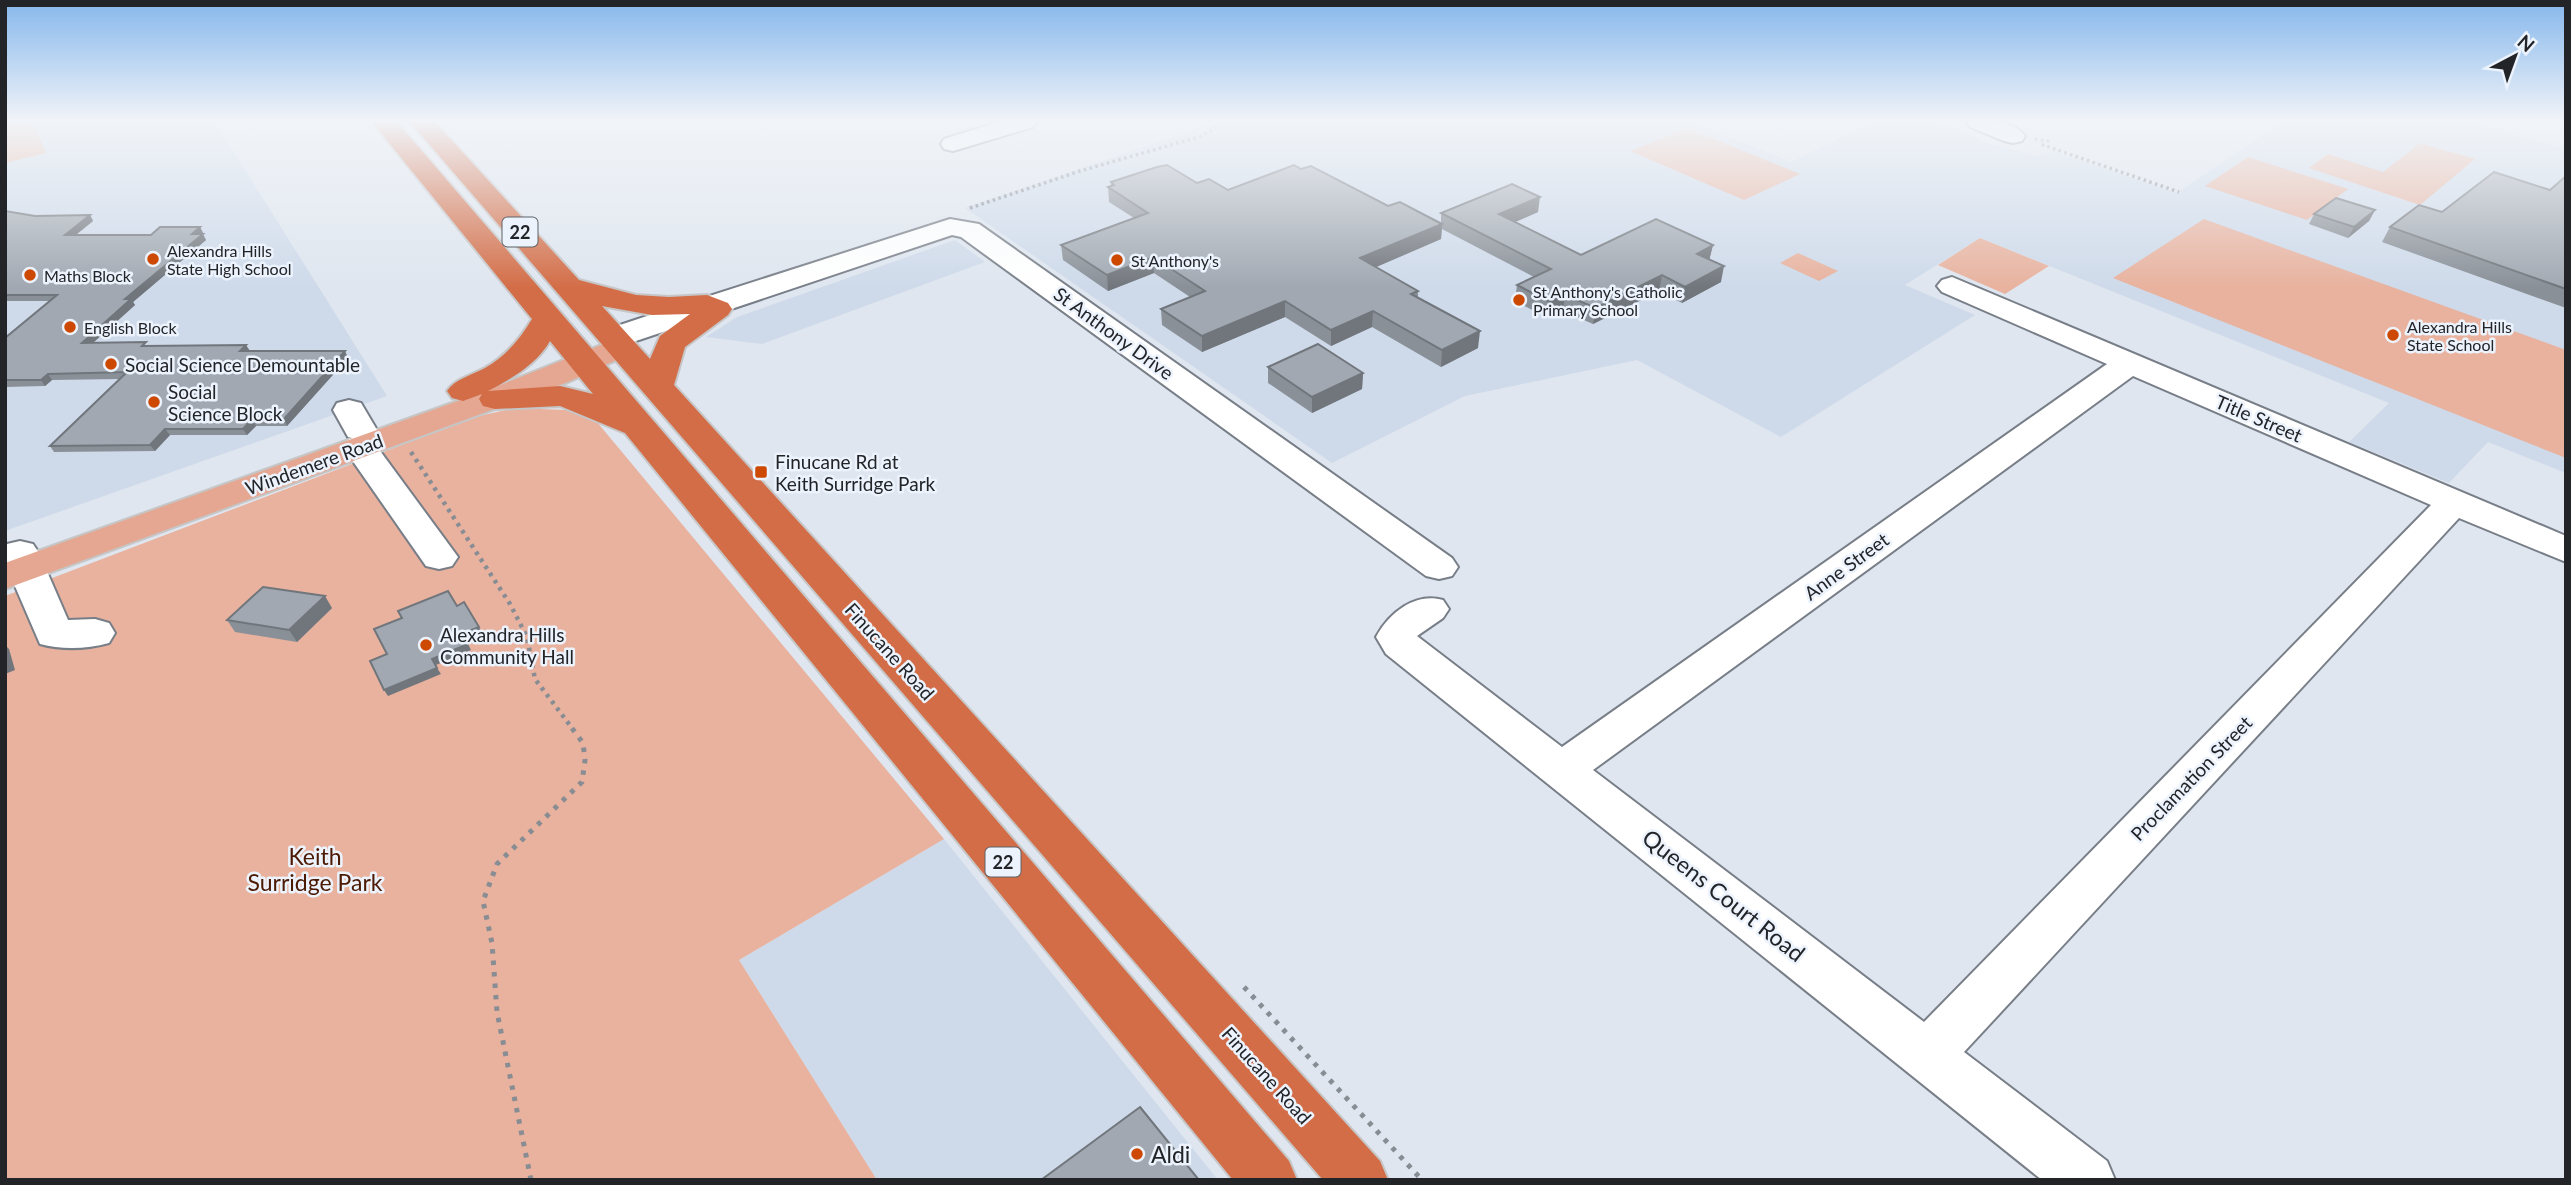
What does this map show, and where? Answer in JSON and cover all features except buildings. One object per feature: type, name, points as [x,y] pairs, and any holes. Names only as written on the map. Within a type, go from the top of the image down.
[{"type":"highway","name":"22","points":[[431,177],[1269,1180]]},
{"type":"highway","name":"Finucane Road","points":[[471,177],[1360,1180]]},
{"type":"highway","points":[[568,286],[623,304],[712,306]]},
{"type":"highway","points":[[657,388],[671,343],[712,306]]},
{"type":"highway","points":[[479,395],[499,373],[531,347],[548,317]]},
{"type":"highway","points":[[479,395],[560,396],[583,402],[640,429]]},
{"type":"main road","name":"Windemere Road","points":[[15,564],[356,429],[479,395],[617,342]]},
{"type":"main road","name":"Windemere Road","points":[[356,429],[398,434],[479,395]]},
{"type":"street","name":"St Anthony Drive","points":[[617,342],[712,306],[950,228],[975,233],[1434,588]]},
{"type":"street","name":"Title Street","points":[[1952,286],[2566,550]]},
{"type":"street","name":"Anne Street","points":[[1563,769],[2130,363]]},
{"type":"street","points":[[356,429],[439,557]]},
{"type":"street","name":"Proclamation Street","points":[[1928,1054],[2454,502]]},
{"type":"street","points":[[15,564],[54,634],[95,633]]},
{"type":"street","name":"Queens Court Road","points":[[1434,588],[1399,629],[1396,637],[1401,644],[2087,1180]]},
{"type":"path","points":[[2136,177],[2179,192]]},
{"type":"path","points":[[398,434],[510,604],[527,637],[535,680],[583,743],[585,760],[582,782],[497,864],[483,901],[492,943],[497,1012],[531,1180]]},
{"type":"path","points":[[1243,986],[1422,1180]]},
{"type":"shaded area","name":"Alexandra Hills State High School","points":[[5,177],[250,177],[387,396],[5,531]]},
{"type":"shaded area","name":"St Anthony's Catholic Primary School","points":[[1055,177],[2131,177],[2177,193],[2200,177],[2566,177],[2566,473],[2488,442],[2449,483],[2349,442],[2389,403],[1980,238],[1905,285],[1975,315],[1781,437],[1637,360],[1465,396],[1332,463],[965,208]]},
{"type":"shaded area","points":[[955,240],[985,262],[762,344],[706,337],[737,317]]},
{"type":"shaded area","points":[[944,839],[1218,1180],[877,1180],[739,960]]},
{"type":"green space","points":[[1691,177],[1793,177],[1744,200]]},
{"type":"green space","points":[[2218,177],[2311,177],[2348,189],[2307,220],[2205,186]]},
{"type":"green space","points":[[2337,177],[2453,177],[2420,205]]},
{"type":"green space","points":[[2204,219],[2566,350],[2566,458],[2113,278]]},
{"type":"green space","points":[[1980,238],[2049,266],[2005,294],[1938,265]]},
{"type":"green space","points":[[1798,253],[1838,271],[1819,281],[1780,263]]},
{"type":"green space","name":"Keith Surridge Park","points":[[514,408],[566,410],[597,422],[944,839],[739,960],[877,1180],[5,1180],[5,596],[475,417]]},
{"type":"place","name":"Alexandra Hills State High School","points":[[153,259]]},
{"type":"place","name":"St Anthony's","points":[[1117,260]]},
{"type":"place","name":"Maths Block","points":[[30,275]]},
{"type":"place","name":"St Anthony's Catholic Primary School","points":[[1519,300]]},
{"type":"place","name":"English Block","points":[[70,327]]},
{"type":"place","name":"Alexandra Hills State School","points":[[2393,335]]},
{"type":"place","name":"Social Science Demountable","points":[[111,364]]},
{"type":"place","name":"Social Science Block","points":[[154,402]]},
{"type":"place","name":"Finucane Rd at Keith Surridge Park","points":[[761,472]]},
{"type":"place","name":"Alexandra Hills Community Hall","points":[[426,645]]},
{"type":"place","name":"Aldi","points":[[1137,1154]]}]
